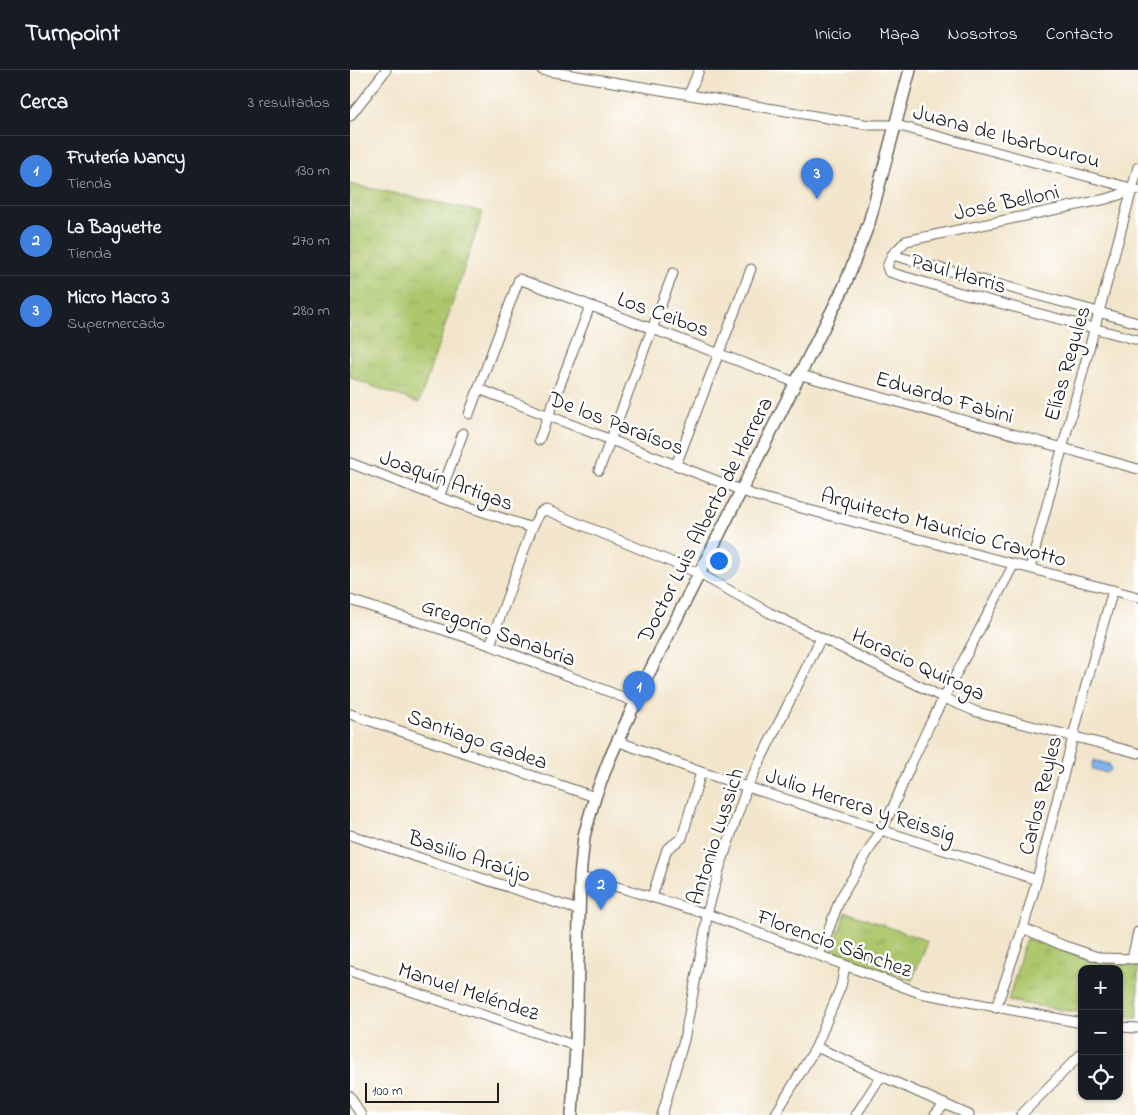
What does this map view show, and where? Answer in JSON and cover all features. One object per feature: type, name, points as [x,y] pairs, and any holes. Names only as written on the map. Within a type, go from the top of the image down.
[{"type":"street","points":[[350,116],[386,70]]},
{"type":"street","name":"Juana de Ibarbourou","points":[[542,70],[869,125],[896,125],[1135,189]]},
{"type":"street","points":[[689,94],[699,70]]},
{"type":"street","name":"Doctor Luis Alberto de Herrera","points":[[572,1115],[576,1046],[580,877],[584,836],[595,796],[634,702],[844,288],[869,223],[910,70]]},
{"type":"street","name":"Elías Regules","points":[[1030,568],[1135,189],[1138,167]]},
{"type":"street","name":"José Belloni","points":[[892,255],[906,241],[1106,198],[1135,189]]},
{"type":"street","name":"Paul Harris","points":[[1138,323],[892,255],[887,267],[888,272],[1138,340]]},
{"type":"street","points":[[676,465],[751,269]]},
{"type":"street","points":[[599,470],[673,273]]},
{"type":"street","name":"Los Ceibos","points":[[479,389],[518,279],[718,353],[799,379]]},
{"type":"street","points":[[540,440],[590,306]]},
{"type":"street","name":"Eduardo Fabini","points":[[799,379],[1138,469]]},
{"type":"street","points":[[469,414],[479,389]]},
{"type":"street","name":"De los Paraísos","points":[[479,389],[741,490]]},
{"type":"street","points":[[439,497],[463,433]]},
{"type":"street","name":"Joaquín Artigas","points":[[350,464],[439,497],[532,528],[540,513],[546,510],[698,573]]},
{"type":"street","name":"Arquitecto Mauricio Cravotto","points":[[741,490],[756,496],[1138,597]]},
{"type":"street","points":[[490,645],[532,528]]},
{"type":"street","points":[[818,955],[840,899],[894,807],[912,762],[1014,564]]},
{"type":"street","name":"Horacio Quiroga","points":[[698,573],[770,613],[944,698],[977,712],[1138,754]]},
{"type":"street","name":"Carlos Reyles","points":[[996,1008],[1023,928],[1113,590]]},
{"type":"street","name":"Gregorio Sanabria","points":[[350,600],[490,645],[634,702]]},
{"type":"street","name":"Antonio Lussich","points":[[662,1115],[684,1040],[705,931],[706,914],[747,786],[821,638]]},
{"type":"street","name":"Santiago Gadea","points":[[350,714],[595,796]]},
{"type":"street","name":"Julio Herrera y Reissig","points":[[618,741],[701,772],[1036,880]]},
{"type":"street","points":[[652,898],[667,849],[682,838],[701,772]]},
{"type":"street","name":"Basilio Araújo","points":[[350,836],[578,910]]},
{"type":"street","name":"Florencio Sánchez","points":[[580,877],[706,914],[920,993],[1078,1022]]},
{"type":"street","points":[[1023,928],[1062,945],[1102,958],[1135,959],[1138,932]]},
{"type":"street","points":[[775,1115],[816,1047],[841,986],[845,966]]},
{"type":"street","name":"Manuel Meléndez","points":[[350,971],[576,1046]]},
{"type":"street","points":[[1123,1027],[1138,1028]]},
{"type":"street","points":[[816,1047],[969,1115]]},
{"type":"street","points":[[1021,1115],[1080,1055]]},
{"type":"street","points":[[856,1115],[881,1076]]},
{"type":"street","points":[[350,1096],[361,1115]]},
{"type":"street","points":[[934,1115],[945,1104]]},
{"type":"green space","points":[[350,184],[483,212],[419,403],[350,378]]},
{"type":"green space","points":[[846,912],[928,941],[912,980],[831,953]]},
{"type":"green space","points":[[1026,938],[1101,963],[1138,964],[1138,1018],[1123,1018],[1123,965],[1078,965],[1078,1012],[1008,1001]]},
{"type":"water","points":[[1094,760],[1109,764],[1111,770],[1107,773],[1092,769]]},
{"type":"place","name":"Micro Macro 3","points":[[817,199]]},
{"type":"place","name":"Frutería Nancy","points":[[639,712]]},
{"type":"place","name":"La Baguette","points":[[601,910]]}]
